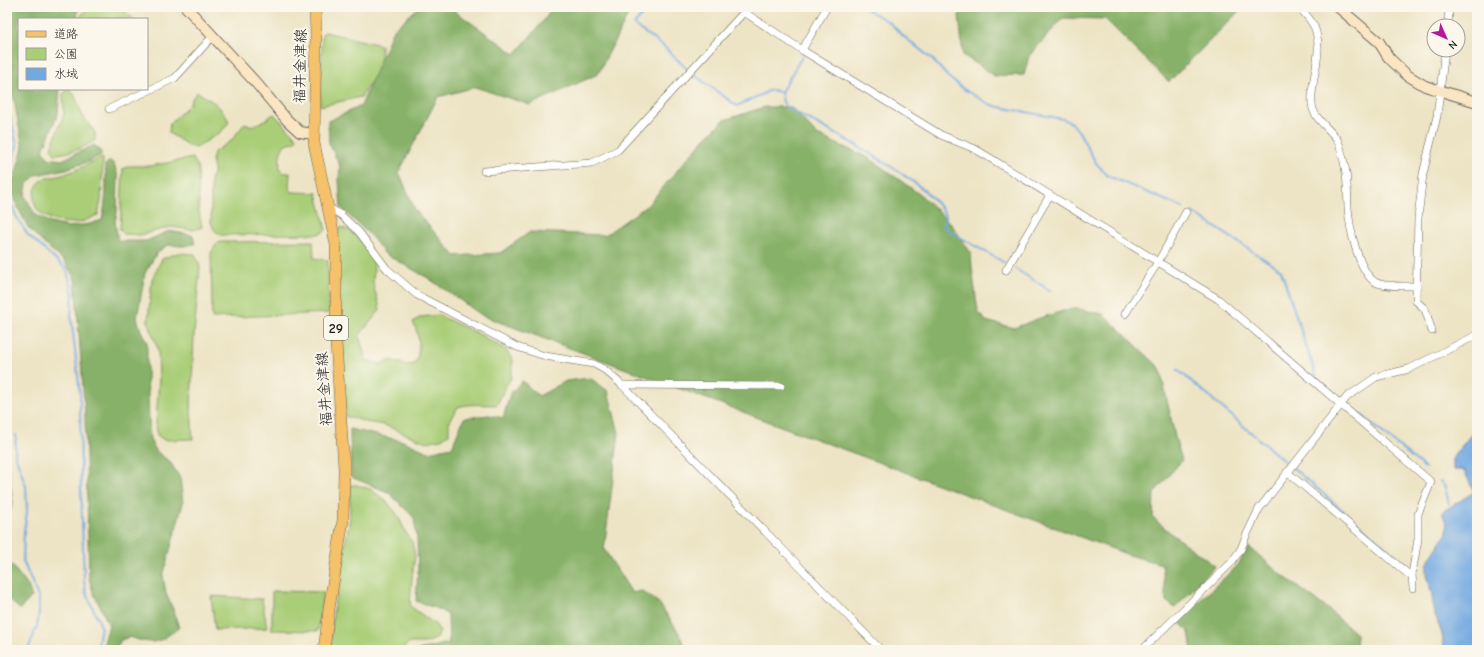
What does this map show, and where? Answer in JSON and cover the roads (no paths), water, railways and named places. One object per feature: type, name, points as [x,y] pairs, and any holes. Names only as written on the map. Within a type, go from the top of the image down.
[{"type":"main road","name":"福井金津線","points":[[315,7],[316,35],[314,134],[334,235],[336,257],[336,343],[343,448],[344,503],[342,533],[329,609],[324,650]]},
{"type":"street","points":[[186,7],[298,131],[302,133],[314,134]]},
{"type":"street","points":[[802,50],[827,7]]},
{"type":"street","points":[[1299,7],[1311,21],[1316,31],[1318,42],[1312,106],[1316,115],[1338,141],[1343,158],[1347,184],[1348,208],[1358,259],[1365,271],[1375,282],[1384,285],[1417,286]]},
{"type":"street","points":[[1338,7],[1379,42],[1389,58],[1407,75],[1425,86],[1477,102]]},
{"type":"street","points":[[1448,18],[1449,7]]},
{"type":"street","points":[[484,171],[592,164],[618,150],[744,12],[802,50],[941,134],[975,149],[1218,299],[1431,482],[1418,514],[1418,539],[1412,574],[1413,588]]},
{"type":"street","points":[[109,109],[162,86],[175,78],[213,36]]},
{"type":"street","points":[[1432,331],[1425,309],[1416,301],[1418,220],[1423,174],[1437,116],[1444,58]]},
{"type":"street","points":[[1006,270],[1050,195]]},
{"type":"street","points":[[328,207],[341,215],[359,232],[386,269],[417,295],[517,347],[545,356],[594,364],[605,370],[622,385],[881,650]]},
{"type":"street","points":[[1125,314],[1158,262],[1186,212]]},
{"type":"street","points":[[1142,650],[1231,563],[1241,549],[1259,509],[1347,396],[1376,377],[1409,369],[1477,335]]},
{"type":"street","points":[[622,385],[781,386]]},
{"type":"street","points":[[1287,472],[1408,574],[1412,574]]},
{"type":"water","points":[[1477,427],[1477,650],[1444,650],[1442,634],[1433,609],[1432,595],[1427,575],[1427,566],[1430,558],[1447,533],[1447,525],[1442,512],[1474,492],[1464,470],[1453,470],[1453,457]]},
{"type":"waterway","points":[[649,7],[634,25],[663,46],[687,69]]},
{"type":"waterway","points":[[863,7],[889,22],[902,35],[932,59],[948,77],[965,90],[989,104],[1063,119],[1072,123],[1079,132],[1096,163],[1108,176],[1184,208]]},
{"type":"waterway","points":[[781,92],[803,55]]},
{"type":"waterway","points":[[693,74],[737,106],[771,90],[781,92],[783,102],[787,108],[860,148],[910,179],[926,192],[946,216],[944,228],[1005,263]]},
{"type":"waterway","points":[[7,103],[17,146],[7,176]]},
{"type":"waterway","points":[[7,194],[16,216],[28,235],[67,271],[73,294],[71,315],[80,394],[84,580],[86,593],[101,626],[97,650]]},
{"type":"waterway","points":[[1192,212],[1281,270],[1317,379],[1337,395]]},
{"type":"waterway","points":[[1014,268],[1051,291]]},
{"type":"waterway","points":[[1177,369],[1290,466]]},
{"type":"waterway","points":[[1347,403],[1425,468]]},
{"type":"waterway","points":[[16,435],[15,455],[26,486],[27,512],[24,531],[23,561],[39,599],[37,626],[28,650]]},
{"type":"waterway","points":[[1293,468],[1408,566]]},
{"type":"waterway","points":[[1440,481],[1445,487],[1449,504]]}]
